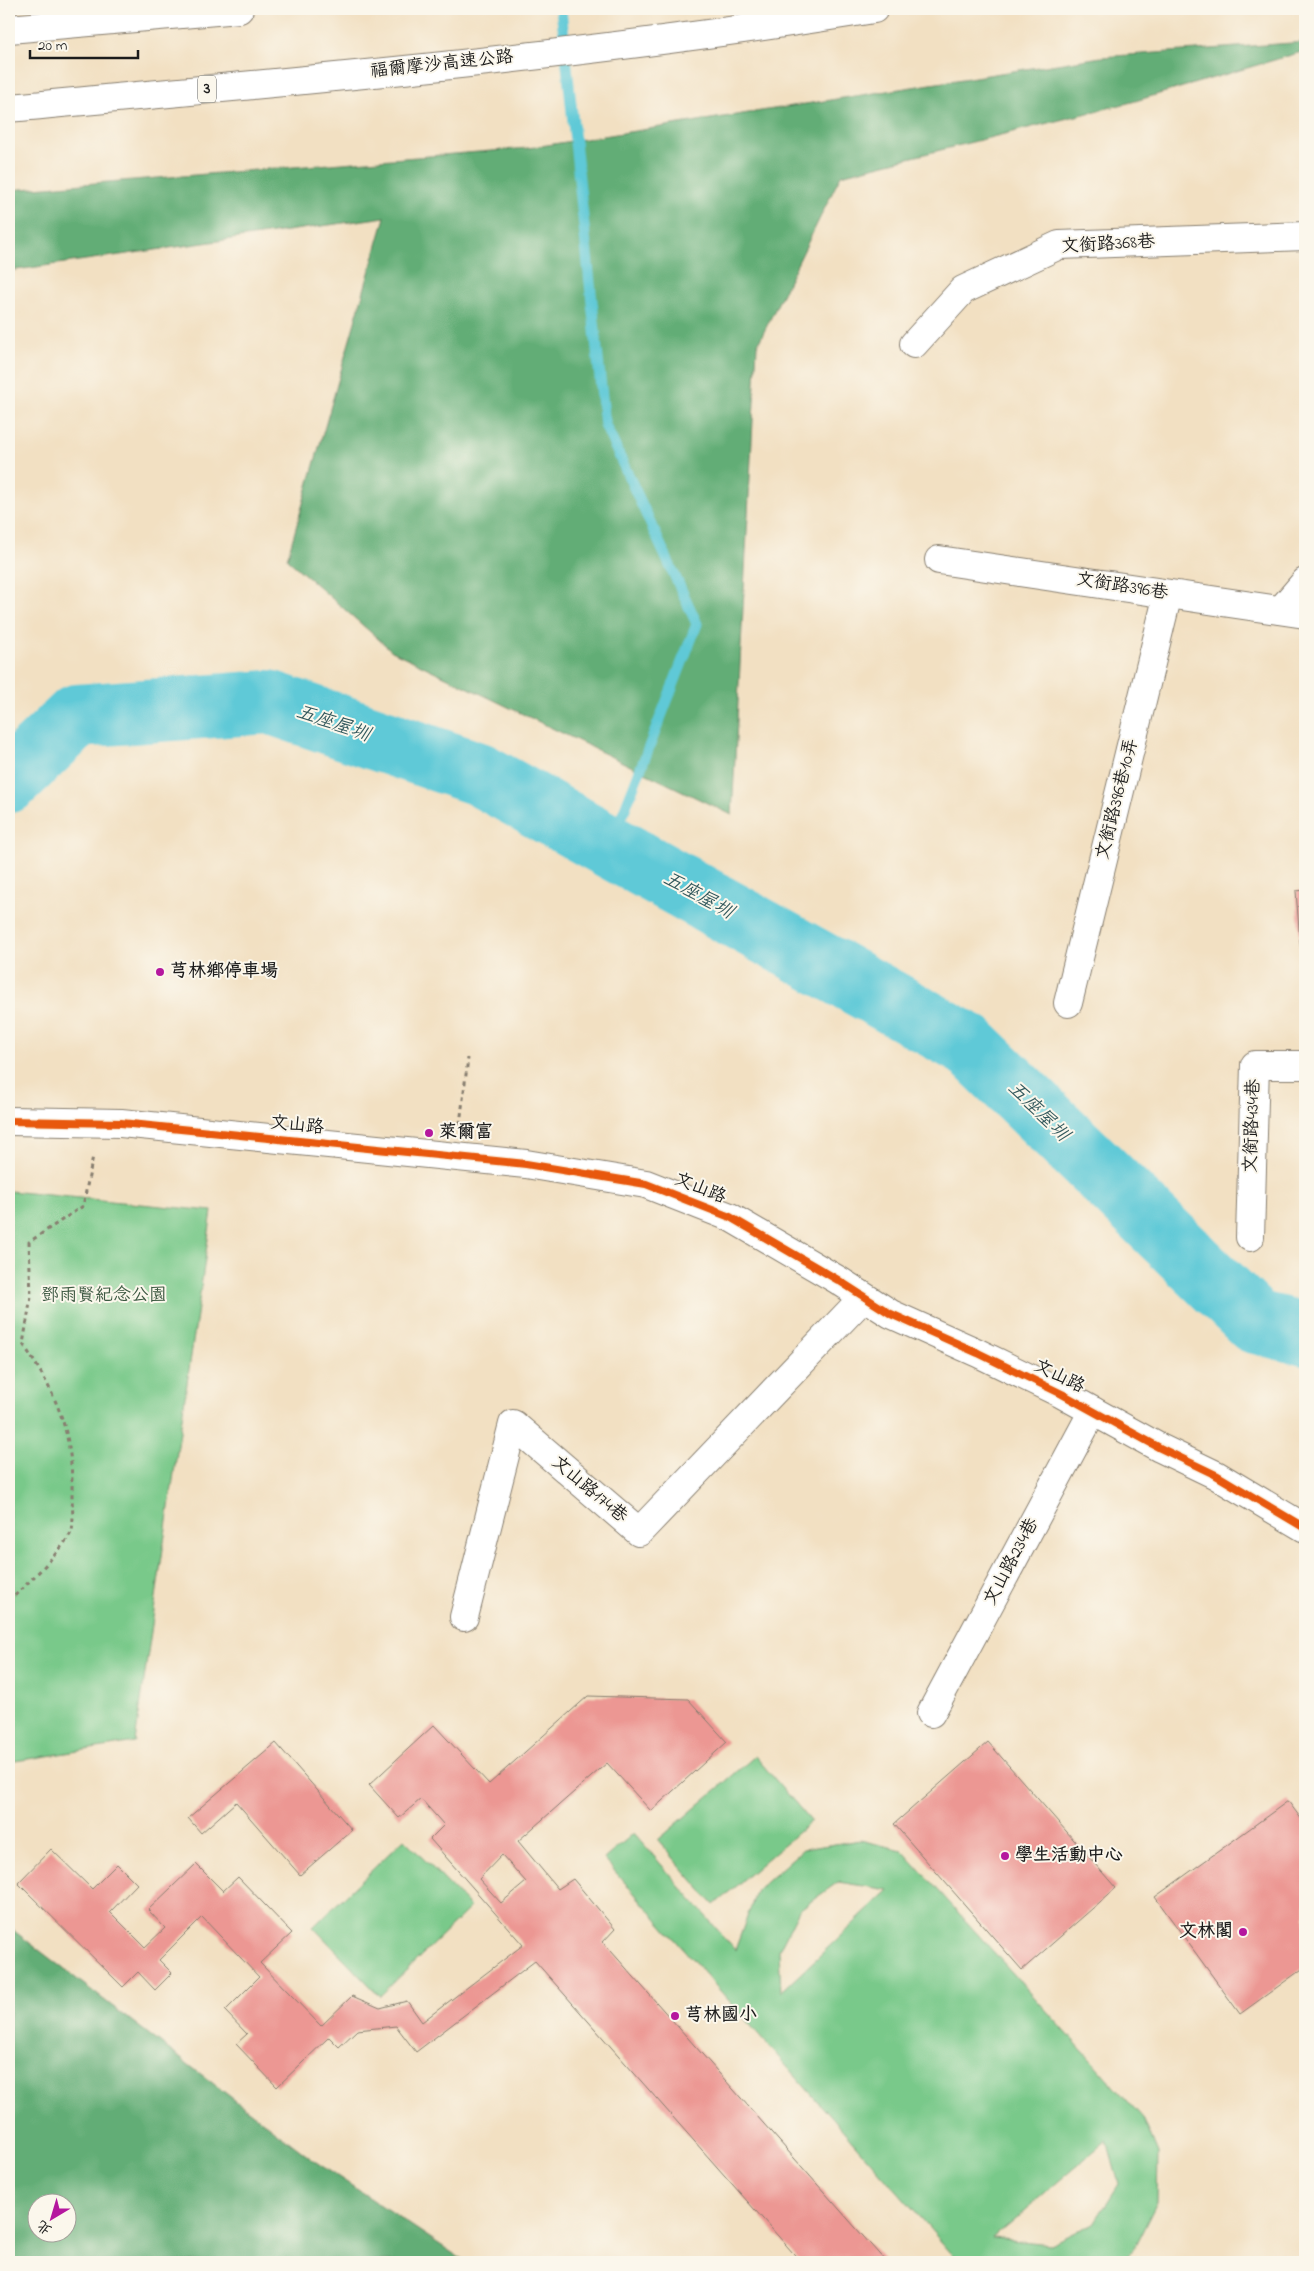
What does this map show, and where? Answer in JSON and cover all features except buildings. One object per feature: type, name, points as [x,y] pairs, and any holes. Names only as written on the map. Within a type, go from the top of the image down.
[{"type":"main road","points":[[9,29],[239,9]]},
{"type":"main road","name":"福爾摩沙高速公路","points":[[9,108],[405,70],[734,32],[874,9]]},
{"type":"main road","name":"文銜路368巷","points":[[914,344],[963,290],[1059,245],[1305,236]]},
{"type":"main road","name":"文銜路396巷","points":[[940,560],[1293,612]]},
{"type":"main road","points":[[1293,612],[1305,582]]},
{"type":"main road","name":"文銜路396巷10弄","points":[[1068,1003],[1168,594]]},
{"type":"main road","name":"文銜路434巷","points":[[1250,1237],[1255,1066],[1305,1065]]},
{"type":"main road","name":"文山路","points":[[9,1121],[100,1122],[456,1157],[526,1164],[646,1184],[730,1217],[838,1280],[891,1314],[978,1353],[1093,1411],[1160,1448],[1216,1475],[1305,1528]]},
{"type":"main road","name":"文山路174巷","points":[[464,1617],[513,1424],[639,1532],[864,1298]]},
{"type":"main road","name":"文山路234巷","points":[[931,1712],[1093,1411]]},
{"type":"path","points":[[456,1157],[468,1058]]},
{"type":"path","points":[[9,1602],[40,1572],[72,1531],[73,1472],[68,1433],[48,1382],[23,1344],[32,1297],[29,1242],[83,1206],[100,1122]]},
{"type":"green space","points":[[1305,42],[1305,51],[1132,102],[841,175],[757,346],[732,815],[392,651],[287,559],[385,217],[9,271],[9,190],[528,148],[1101,57]]},
{"type":"green space","name":"鄧雨賢紀念公園","points":[[9,1191],[212,1211],[135,1742],[9,1762]]},
{"type":"green space","points":[[755,1756],[811,1821],[714,1905],[658,1840]]},
{"type":"green space","points":[[634,1833],[735,1950],[757,1890],[803,1849],[860,1840],[902,1850],[1143,2118],[1158,2154],[1157,2202],[1133,2250],[1118,2262],[959,2262],[604,1859]],"holes":[[[838,1882],[889,1890],[781,1992],[779,1950],[799,1910]],[[1107,2140],[1119,2184],[1094,2223],[1050,2244],[992,2238]]]},
{"type":"green space","points":[[404,1839],[471,1907],[380,1996],[313,1927]]},
{"type":"green space","points":[[9,1927],[313,2160],[466,2262],[9,2262]]},
{"type":"waterway","points":[[561,9],[605,425],[697,624],[610,847]]},
{"type":"waterway","name":"五座屋圳","points":[[9,781],[77,716],[269,702],[479,774],[970,1046],[1255,1322],[1305,1334]]},
{"type":"cycle path","points":[[9,1121],[121,1123],[526,1164],[646,1184],[730,1217],[838,1280],[891,1314],[978,1353],[1062,1394],[1160,1448],[1216,1475],[1305,1528]]},
{"type":"place","name":"芎林鄉停車場","points":[[160,972]]},
{"type":"place","name":"萊爾富","points":[[429,1133]]},
{"type":"place","name":"學生活動中心","points":[[1005,1856]]},
{"type":"place","name":"文林閣","points":[[1243,1932]]},
{"type":"place","name":"芎林國小","points":[[675,2016]]}]
